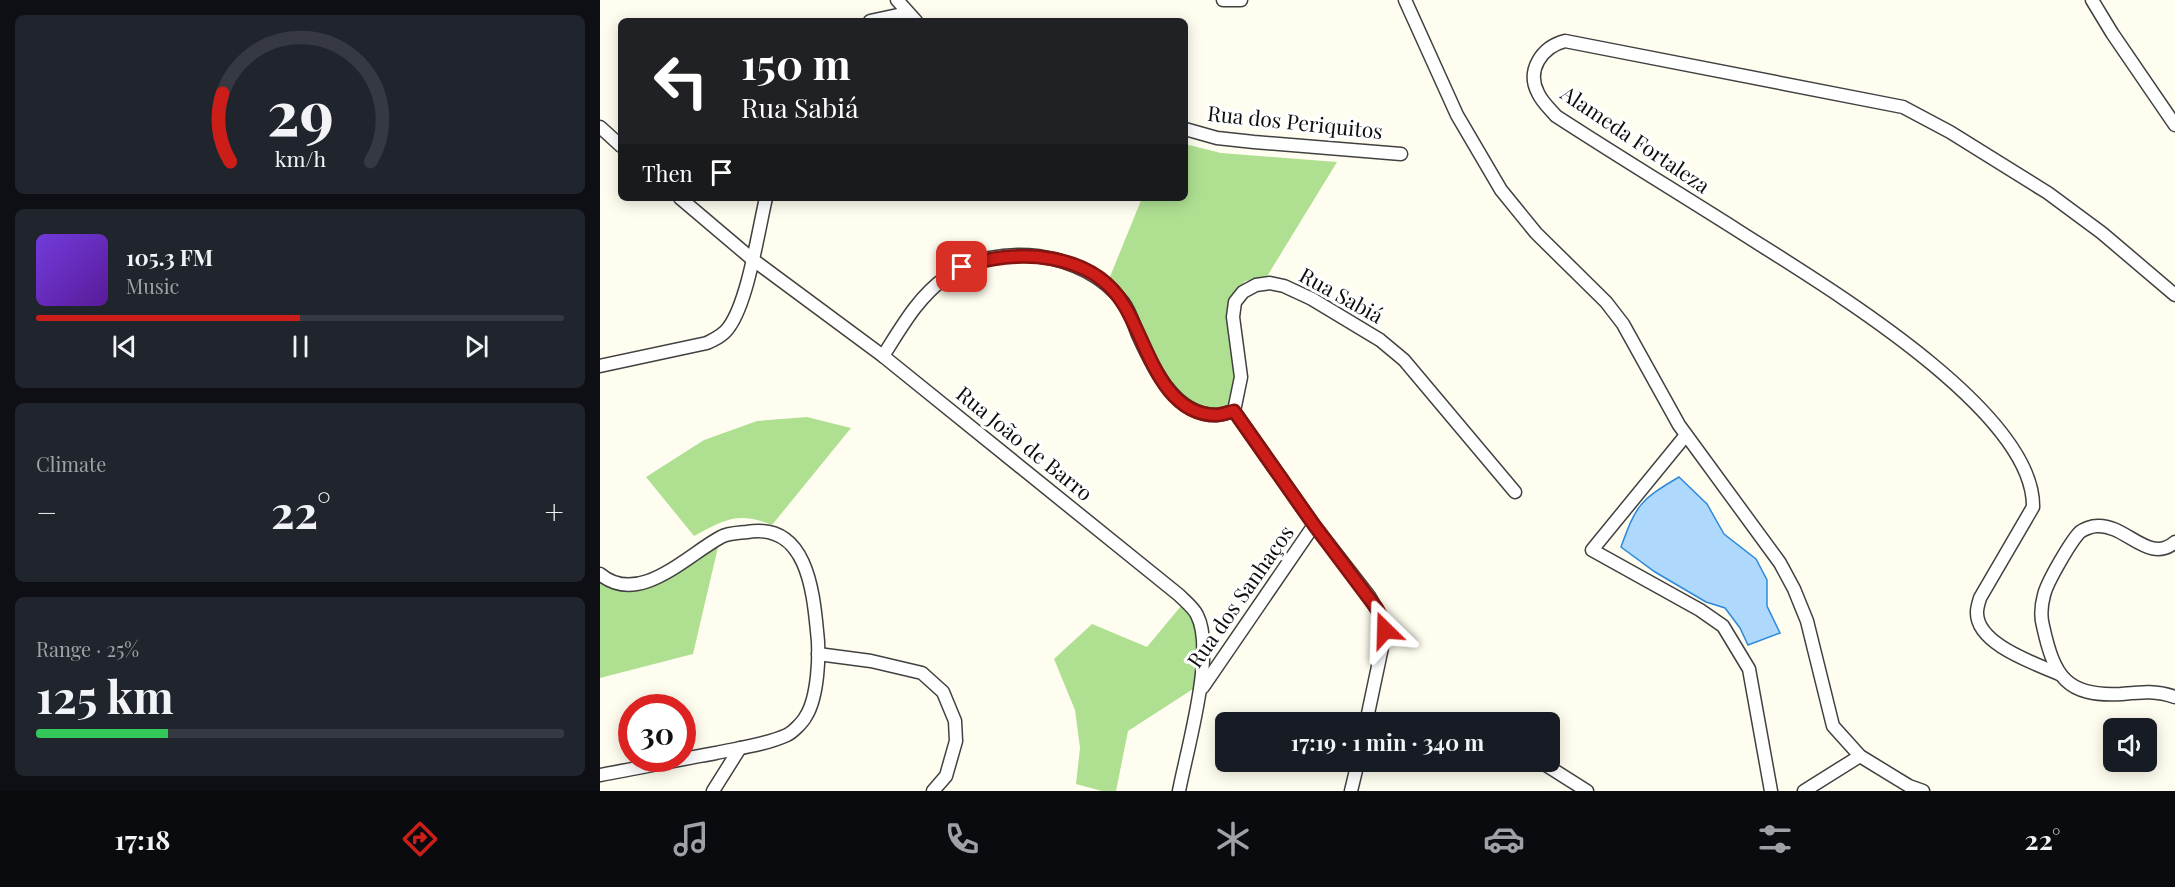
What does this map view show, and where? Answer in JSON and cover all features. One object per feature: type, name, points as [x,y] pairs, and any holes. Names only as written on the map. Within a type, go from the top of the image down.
[{"type":"street","points":[[897,0],[911,17]]},
{"type":"street","points":[[1224,0],[1240,0]]},
{"type":"street","points":[[1405,0],[1457,114],[1501,190],[1536,233],[1606,302],[1623,324],[1648,372],[1686,435],[1780,563],[1807,621],[1833,726],[1860,756],[1909,786],[1923,791]]},
{"type":"street","points":[[2092,0],[2175,125]]},
{"type":"street","name":"Alameda Fortaleza","points":[[2175,296],[2102,233],[2048,193],[1950,132],[1903,108],[1565,41],[1544,52],[1537,61],[1534,84],[1542,100],[1557,116],[1847,300],[1920,352],[1984,411],[2008,441],[2028,475],[2034,492],[2034,507],[1980,598],[1977,612],[1987,637],[2003,648],[2059,674],[2079,690],[2116,694],[2159,691],[2175,697]]},
{"type":"street","points":[[600,127],[618,143]]},
{"type":"street","name":"Rua dos Periquitos","points":[[1188,130],[1217,138],[1401,154]]},
{"type":"street","name":"Rua João de Barro","points":[[684,201],[752,259],[883,356],[1179,595],[1197,614],[1204,635],[1204,667],[1179,791]]},
{"type":"street","points":[[600,366],[707,343],[717,339],[729,328],[737,310],[752,259],[765,201]]},
{"type":"street","points":[[883,356],[920,302],[946,277],[962,267],[985,259],[1036,256],[1083,268],[1104,282],[1124,303],[1149,358],[1170,391],[1192,411],[1217,415],[1234,411],[1314,525],[1373,602],[1383,620],[1384,638],[1368,712]]},
{"type":"street","name":"Rua Sabiá","points":[[1234,411],[1241,377],[1233,317],[1236,302],[1243,292],[1256,285],[1270,283],[1284,286],[1312,299],[1380,340],[1404,360],[1515,492]]},
{"type":"street","points":[[1686,435],[1592,549],[1700,610],[1723,626],[1749,669],[1771,791]]},
{"type":"street","name":"Rua dos Sanhaços","points":[[1199,692],[1314,525]]},
{"type":"street","points":[[2059,674],[2048,649],[2040,615],[2044,593],[2072,542],[2082,530],[2097,526],[2114,528],[2148,548],[2158,551],[2169,548],[2175,542]]},
{"type":"street","points":[[600,574],[613,583],[629,585],[660,577],[723,536],[762,529],[787,540],[805,562],[816,625],[818,654],[814,694],[806,717],[789,735],[740,748],[600,775]]},
{"type":"street","points":[[818,654],[871,661],[922,673],[943,692],[955,721],[956,741],[946,776],[933,791]]},
{"type":"street","points":[[713,791],[740,748]]},
{"type":"street","points":[[1804,791],[1860,756]]},
{"type":"street","points":[[1351,791],[1356,772]]},
{"type":"street","points":[[1557,772],[1587,791]]},
{"type":"green space","points":[[1188,145],[1221,153],[1337,162],[1266,278],[1245,281],[1233,296],[1237,377],[1228,410],[1193,407],[1172,389],[1107,284],[1141,201],[1188,201]]},
{"type":"green space","points":[[807,417],[851,428],[772,525],[750,519],[732,519],[694,536],[646,477],[704,440],[757,421]]},
{"type":"green space","points":[[718,547],[693,654],[600,678],[600,578],[623,588]]},
{"type":"green space","points":[[1181,606],[1191,615],[1199,633],[1200,652],[1193,689],[1128,731],[1116,791],[1102,791],[1076,784],[1080,748],[1075,710],[1054,659],[1092,624],[1147,647]]},
{"type":"water","points":[[1679,477],[1707,504],[1724,534],[1756,559],[1767,580],[1767,606],[1780,633],[1748,645],[1740,628],[1725,608],[1706,602],[1655,572],[1621,547],[1641,505],[1647,498]]},
{"type":"route","points":[[962,267],[985,259],[1036,256],[1083,268],[1104,282],[1124,303],[1149,358],[1170,391],[1192,411],[1217,415],[1234,411],[1314,525],[1369,596],[1383,620],[1385,630]]}]
